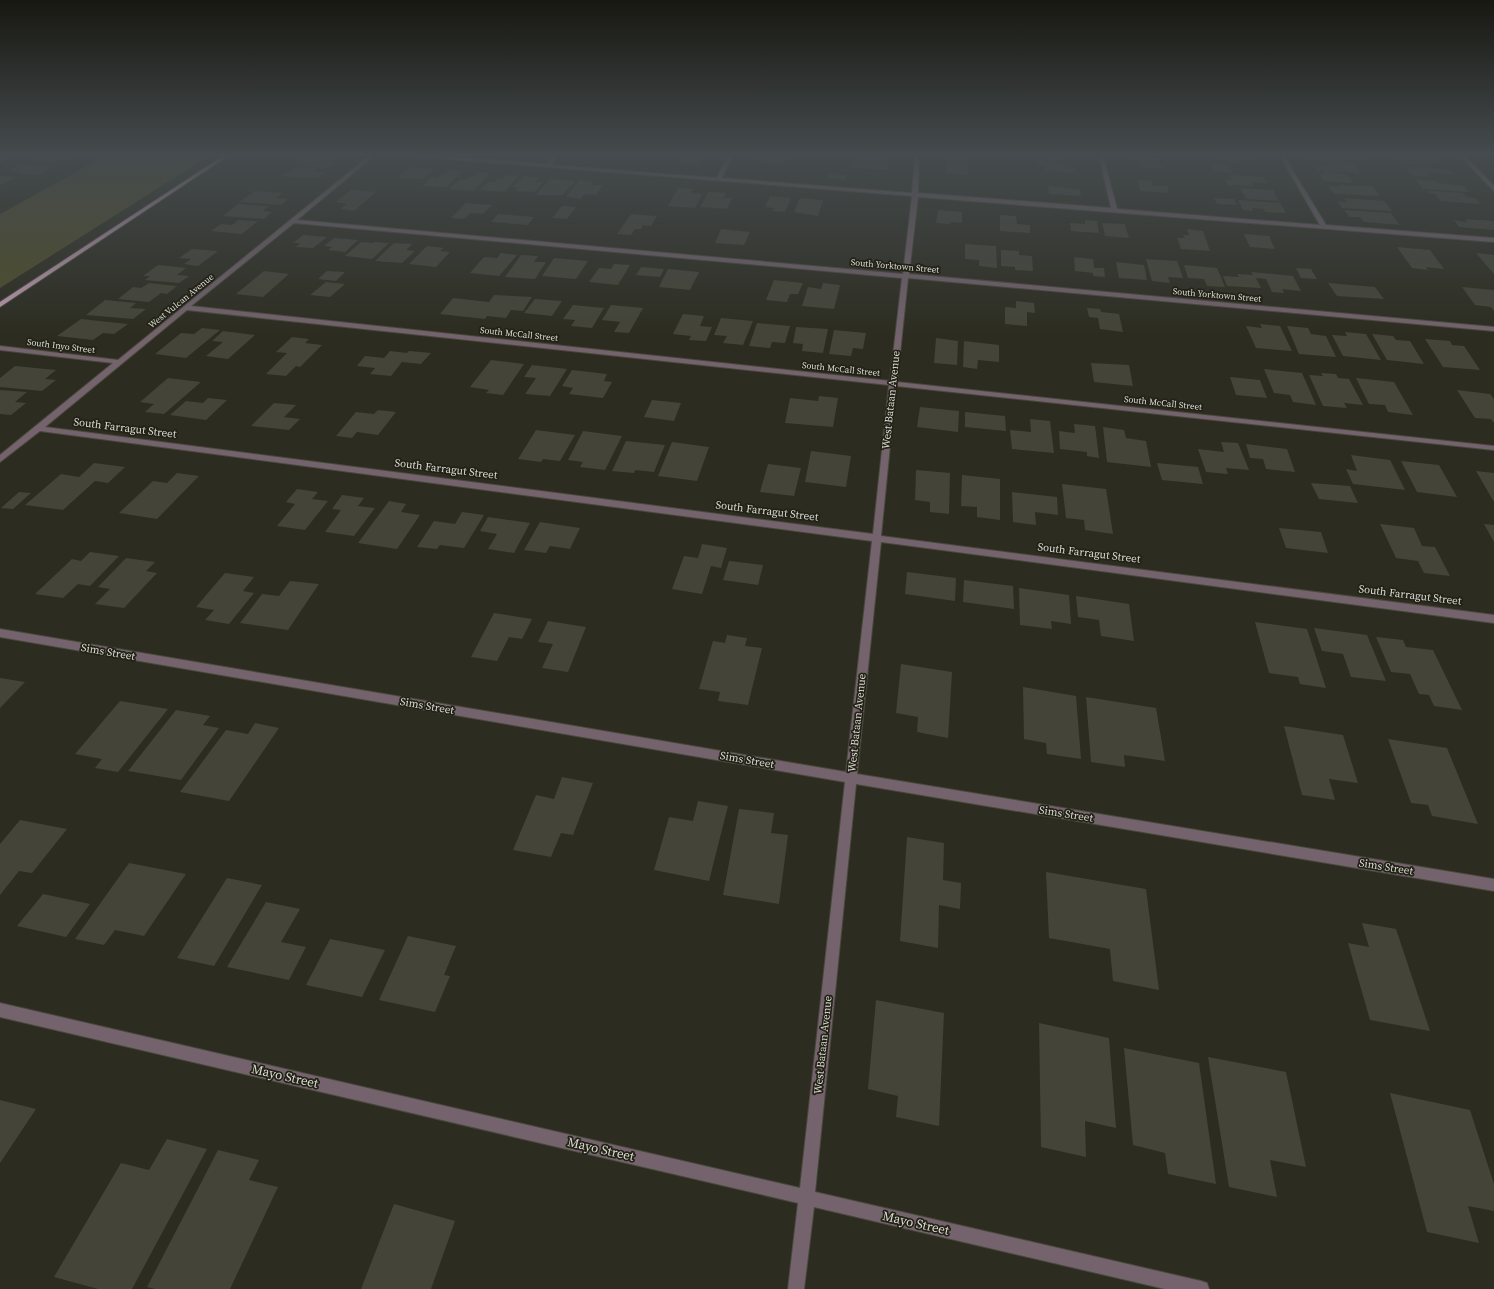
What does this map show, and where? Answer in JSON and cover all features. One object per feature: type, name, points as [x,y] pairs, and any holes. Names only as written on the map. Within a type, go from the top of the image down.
[{"type":"main road","points":[[0,305],[135,216]]},
{"type":"street","name":"West Vulcan Avenue","points":[[0,459],[299,216]]},
{"type":"street","name":"West Bataan Avenue","points":[[796,1289],[852,778],[876,538],[913,216]]},
{"type":"street","points":[[1194,216],[1494,240]]},
{"type":"street","points":[[1319,216],[1323,226]]},
{"type":"street","name":"South Yorktown Street","points":[[294,220],[1494,329]]},
{"type":"street","name":"South McCall Street","points":[[187,308],[1494,448]]},
{"type":"street","name":"South Inyo Street","points":[[0,348],[119,362]]},
{"type":"street","name":"South Farragut Street","points":[[38,428],[1494,619]]},
{"type":"street","name":"Sims Street","points":[[0,633],[852,778],[1494,885]]},
{"type":"street","name":"Mayo Street","points":[[0,1010],[1201,1289]]},
{"type":"shaded area","points":[[0,216],[114,216],[0,288]]},
{"type":"building","points":[[225,216],[267,216],[264,219]]},
{"type":"building","points":[[453,216],[467,216],[464,219],[451,218]]},
{"type":"building","points":[[496,216],[534,217],[528,225],[491,222]]},
{"type":"building","points":[[554,216],[569,216],[567,219],[552,218]]},
{"type":"building","points":[[629,216],[657,216],[651,226],[643,225],[641,229],[635,229],[631,235],[617,234]]},
{"type":"building","points":[[937,216],[962,216],[962,223],[936,223]]},
{"type":"building","points":[[1000,216],[1016,216],[1017,224],[1030,225],[1030,233],[1000,231]]},
{"type":"building","points":[[1393,216],[1400,225],[1364,222],[1360,217],[1349,217]]},
{"type":"building","points":[[1465,219],[1494,221],[1494,230],[1459,227],[1454,220],[1467,222]]},
{"type":"building","points":[[238,220],[258,221],[242,234],[211,231],[221,224],[232,225]]},
{"type":"building","points":[[1085,220],[1097,221],[1099,233],[1071,231],[1070,223],[1085,224]]},
{"type":"building","points":[[1102,223],[1125,224],[1129,238],[1105,236]]},
{"type":"building","points":[[721,229],[750,232],[744,245],[715,243]]},
{"type":"building","points":[[1187,229],[1203,231],[1210,251],[1181,249],[1177,238],[1185,238],[1183,235],[1189,235]]},
{"type":"building","points":[[1244,234],[1269,236],[1275,249],[1250,247]]},
{"type":"building","points":[[303,235],[327,237],[313,248],[296,247],[300,243],[293,243]]},
{"type":"building","points":[[334,238],[358,240],[345,252],[328,250],[332,247],[324,246]]},
{"type":"building","points":[[361,242],[389,243],[372,259],[345,256]]},
{"type":"building","points":[[394,243],[412,244],[406,250],[415,251],[402,263],[375,261]]},
{"type":"building","points":[[965,244],[996,246],[997,268],[979,266],[979,260],[965,259]]},
{"type":"building","points":[[427,246],[444,248],[440,251],[450,252],[436,267],[409,264]]},
{"type":"building","points":[[1397,247],[1430,250],[1444,269],[1426,267],[1428,270],[1412,268]]},
{"type":"building","points":[[192,249],[218,251],[198,266],[184,264],[191,259],[179,258]]},
{"type":"building","points":[[1001,250],[1019,251],[1019,255],[1032,256],[1033,271],[1015,270],[1015,267],[1001,266]]},
{"type":"building","points":[[501,253],[517,255],[499,276],[470,273],[484,257],[497,258]]},
{"type":"building","points":[[1476,253],[1494,255],[1494,274]]},
{"type":"building","points":[[521,255],[538,256],[534,262],[546,262],[535,279],[505,277]]},
{"type":"building","points":[[1074,257],[1093,259],[1094,268],[1104,268],[1105,277],[1093,276],[1093,273],[1075,271]]},
{"type":"building","points":[[554,258],[588,261],[576,279],[542,276]]},
{"type":"building","points":[[1146,259],[1177,261],[1183,278],[1168,277],[1170,283],[1152,281]]},
{"type":"building","points":[[1116,262],[1144,265],[1147,280],[1119,278]]},
{"type":"building","points":[[614,264],[630,265],[618,285],[589,282],[599,268],[611,269]]},
{"type":"building","points":[[158,265],[186,268],[177,275],[189,276],[179,283],[145,280],[150,276],[143,276]]},
{"type":"building","points":[[1184,265],[1217,268],[1225,287],[1207,286],[1204,279],[1188,278]]},
{"type":"building","points":[[641,267],[664,269],[660,277],[636,275]]},
{"type":"building","points":[[1296,268],[1311,269],[1317,279],[1301,278]]},
{"type":"building","points":[[668,269],[699,272],[690,290],[659,287]]},
{"type":"building","points":[[264,271],[289,274],[263,297],[236,294]]},
{"type":"building","points":[[327,271],[345,272],[336,281],[318,279]]},
{"type":"building","points":[[1251,272],[1293,276],[1301,291],[1282,289],[1284,293],[1272,292],[1266,279],[1256,278],[1261,288],[1227,286],[1223,276],[1239,277],[1237,274],[1253,275]]},
{"type":"building","points":[[774,280],[803,283],[798,294],[790,294],[787,302],[766,300]]},
{"type":"building","points":[[326,282],[345,284],[330,297],[310,295]]},
{"type":"building","points":[[149,283],[177,286],[167,294],[161,293],[149,302],[118,299],[133,287],[141,288]]},
{"type":"building","points":[[823,283],[840,285],[834,309],[802,306],[808,287],[821,289]]},
{"type":"building","points":[[1328,283],[1375,287],[1384,299],[1337,296]]},
{"type":"building","points":[[1462,287],[1494,290],[1494,311],[1491,307],[1475,305]]},
{"type":"building","points":[[494,295],[532,297],[523,311],[511,310],[506,318],[487,316],[485,319],[440,314],[453,298],[489,302]]},
{"type":"building","points":[[535,299],[562,301],[552,316],[524,313]]},
{"type":"building","points":[[105,300],[136,303],[130,308],[146,309],[133,319],[86,315]]},
{"type":"building","points":[[1016,301],[1034,303],[1035,313],[1027,312],[1027,326],[1005,324],[1005,307],[1016,308]]},
{"type":"building","points":[[573,305],[604,308],[592,328],[571,326],[575,320],[563,319]]},
{"type":"building","points":[[611,305],[643,308],[629,333],[614,332],[620,322],[602,320]]},
{"type":"building","points":[[1087,308],[1100,309],[1101,312],[1119,314],[1123,332],[1100,329],[1098,318],[1089,317]]},
{"type":"building","points":[[683,314],[704,316],[700,326],[712,327],[706,341],[689,340],[691,336],[673,334]]},
{"type":"building","points":[[721,318],[753,321],[743,345],[723,343],[727,336],[714,335]]},
{"type":"building","points":[[81,319],[128,324],[114,334],[103,333],[93,340],[57,336]]},
{"type":"building","points":[[757,323],[790,326],[785,343],[772,342],[770,348],[749,346]]},
{"type":"building","points":[[1260,324],[1280,326],[1292,351],[1256,348],[1246,326],[1262,328]]},
{"type":"building","points":[[1287,326],[1308,328],[1311,334],[1326,336],[1336,357],[1299,354]]},
{"type":"building","points":[[796,327],[828,329],[823,353],[802,351],[803,344],[793,343]]},
{"type":"building","points":[[202,328],[220,330],[186,358],[155,354],[181,333],[194,334]]},
{"type":"building","points":[[834,330],[866,333],[863,349],[853,348],[851,356],[829,354]]},
{"type":"building","points":[[223,331],[255,335],[228,359],[206,356],[223,342],[212,341]]},
{"type":"building","points":[[1345,332],[1366,334],[1381,360],[1343,356],[1332,335],[1347,336]]},
{"type":"building","points":[[1372,334],[1393,336],[1396,340],[1410,341],[1424,364],[1387,360]]},
{"type":"building","points":[[292,337],[309,339],[305,343],[322,345],[300,367],[296,366],[286,376],[266,374],[287,353],[276,352]]},
{"type":"building","points":[[936,338],[958,341],[957,365],[934,363]]},
{"type":"building","points":[[1425,339],[1450,341],[1452,345],[1464,346],[1480,370],[1443,367]]},
{"type":"building","points":[[964,341],[999,345],[999,362],[978,360],[977,369],[963,367]]},
{"type":"building","points":[[390,351],[431,353],[421,364],[402,362],[391,376],[370,374],[375,368],[357,366],[365,356],[384,358]]},
{"type":"building","points":[[491,360],[524,364],[503,395],[486,393],[489,390],[470,387]]},
{"type":"building","points":[[1091,363],[1129,365],[1133,386],[1094,382]]},
{"type":"building","points":[[532,365],[567,369],[550,396],[525,394],[536,378],[524,377]]},
{"type":"building","points":[[15,366],[56,370],[45,379],[56,380],[42,391],[0,387],[0,378]]},
{"type":"building","points":[[1264,369],[1302,373],[1316,405],[1293,402],[1290,395],[1274,393]]},
{"type":"building","points":[[572,370],[607,374],[604,381],[612,382],[603,398],[569,394],[573,388],[562,386]]},
{"type":"building","points":[[1321,373],[1336,374],[1338,378],[1349,379],[1363,405],[1344,403],[1347,408],[1323,406],[1309,375],[1323,376]]},
{"type":"building","points":[[1230,377],[1260,380],[1267,398],[1236,395]]},
{"type":"building","points":[[168,378],[201,382],[164,414],[145,412],[154,404],[140,402]]},
{"type":"building","points":[[1356,378],[1394,382],[1413,415],[1388,412],[1385,405],[1369,404]]},
{"type":"building","points":[[0,390],[27,392],[15,402],[26,403],[11,415],[0,414]]},
{"type":"building","points":[[1457,390],[1490,394],[1494,399],[1494,423],[1491,419],[1475,418]]},
{"type":"building","points":[[819,396],[838,398],[833,427],[785,423],[790,398],[818,401]]},
{"type":"building","points":[[208,398],[227,400],[206,420],[170,415],[186,401],[203,403]]},
{"type":"building","points":[[652,400],[681,403],[674,421],[644,417]]},
{"type":"building","points":[[274,403],[296,405],[284,417],[300,419],[289,430],[251,426]]},
{"type":"building","points":[[920,407],[959,411],[958,432],[917,427]]},
{"type":"building","points":[[378,410],[396,412],[378,435],[357,432],[352,438],[336,436],[356,412],[374,414]]},
{"type":"building","points":[[965,412],[1005,416],[1006,431],[965,427]]},
{"type":"building","points":[[1030,419],[1050,421],[1054,453],[1012,449],[1010,430],[1031,432]]},
{"type":"building","points":[[1074,424],[1095,426],[1099,458],[1087,456],[1087,452],[1060,449],[1059,431],[1075,433]]},
{"type":"building","points":[[1103,427],[1124,430],[1126,438],[1146,441],[1151,467],[1107,462]]},
{"type":"building","points":[[536,430],[575,435],[560,461],[543,459],[541,462],[518,459]]},
{"type":"building","points":[[583,431],[622,436],[605,470],[580,467],[583,462],[568,460]]},
{"type":"building","points":[[626,441],[665,445],[654,472],[635,470],[634,473],[612,471]]},
{"type":"building","points":[[672,442],[709,447],[697,481],[658,476]]},
{"type":"building","points":[[1221,442],[1238,443],[1249,470],[1226,468],[1228,474],[1206,472],[1198,449],[1224,452]]},
{"type":"building","points":[[1246,444],[1287,449],[1295,472],[1266,469],[1263,459],[1250,458]]},
{"type":"building","points":[[811,451],[851,456],[846,487],[805,482]]},
{"type":"building","points":[[1351,455],[1390,460],[1405,490],[1353,484],[1346,469],[1357,471]]},
{"type":"building","points":[[1401,461],[1439,465],[1457,497],[1417,492]]},
{"type":"building","points":[[94,463],[125,467],[108,483],[95,481],[63,510],[25,505],[61,474],[79,477]]},
{"type":"building","points":[[1157,463],[1198,467],[1203,484],[1162,480]]},
{"type":"building","points":[[768,464],[801,468],[794,496],[760,492]]},
{"type":"building","points":[[916,470],[950,473],[949,514],[930,512],[930,502],[915,500]]},
{"type":"building","points":[[1476,471],[1494,473],[1494,502]]},
{"type":"building","points":[[177,473],[199,476],[157,519],[119,513],[153,481],[167,483]]},
{"type":"building","points":[[962,475],[1000,479],[1000,520],[977,517],[977,507],[961,506]]},
{"type":"building","points":[[1311,483],[1350,486],[1358,503],[1319,499]]},
{"type":"building","points":[[1062,484],[1106,489],[1113,534],[1085,530],[1084,520],[1066,518]]},
{"type":"building","points":[[297,489],[318,492],[312,499],[328,501],[305,530],[277,526],[295,504],[286,502]]},
{"type":"building","points":[[19,492],[31,493],[13,509],[1,508]]},
{"type":"building","points":[[1012,492],[1057,497],[1058,515],[1035,512],[1036,525],[1013,522]]},
{"type":"building","points":[[342,495],[364,498],[358,506],[375,508],[354,536],[325,532],[341,510],[332,509]]},
{"type":"building","points":[[389,501],[406,504],[401,512],[420,515],[397,549],[358,543]]},
{"type":"building","points":[[462,512],[484,515],[464,548],[440,545],[437,549],[417,547],[434,521],[455,524]]},
{"type":"building","points":[[488,517],[530,523],[514,553],[488,549],[497,534],[480,531]]},
{"type":"building","points":[[540,522],[580,528],[570,549],[550,546],[546,553],[524,550]]},
{"type":"building","points":[[1380,524],[1414,528],[1422,546],[1435,547],[1450,576],[1424,573],[1418,561],[1396,558]]},
{"type":"building","points":[[1484,524],[1494,525],[1494,542]]},
{"type":"building","points":[[1279,528],[1321,532],[1328,553],[1286,548]]},
{"type":"building","points":[[702,544],[727,548],[721,568],[711,566],[702,594],[672,589],[684,556],[698,558]]},
{"type":"building","points":[[90,552],[119,556],[90,586],[78,584],[63,598],[35,594],[72,559],[81,561]]},
{"type":"building","points":[[126,558],[155,562],[146,571],[157,573],[124,608],[95,604],[110,589],[98,587]]},
{"type":"building","points":[[729,561],[763,565],[758,585],[723,580]]},
{"type":"building","points":[[907,572],[956,578],[955,601],[905,594]]},
{"type":"building","points":[[225,573],[254,577],[243,591],[254,593],[229,624],[205,620],[214,610],[196,607]]},
{"type":"building","points":[[964,580],[1013,586],[1014,609],[963,602]]},
{"type":"building","points":[[290,581],[319,584],[288,630],[240,623],[262,594],[279,596]]},
{"type":"building","points":[[1019,588],[1069,595],[1071,624],[1051,621],[1052,629],[1020,625]]},
{"type":"building","points":[[1076,596],[1129,604],[1134,641],[1101,636],[1099,620],[1078,617]]},
{"type":"building","points":[[494,613],[532,619],[522,639],[509,637],[497,661],[471,657]]},
{"type":"building","points":[[548,621],[586,627],[568,672],[542,668],[553,644],[538,642]]},
{"type":"building","points":[[1255,622],[1307,629],[1326,688],[1300,684],[1298,677],[1269,673]]},
{"type":"building","points":[[1314,628],[1367,635],[1386,681],[1351,677],[1343,654],[1322,651]]},
{"type":"building","points":[[727,635],[747,638],[745,646],[762,648],[748,705],[718,701],[720,692],[699,689],[713,641],[725,643]]},
{"type":"building","points":[[1376,637],[1403,640],[1406,647],[1433,650],[1462,710],[1434,706],[1429,695],[1419,694],[1410,674],[1391,672]]},
{"type":"building","points":[[901,664],[952,672],[948,738],[917,732],[918,717],[896,713]]},
{"type":"building","points":[[0,678],[25,682],[0,708]]},
{"type":"building","points":[[1023,687],[1076,696],[1081,759],[1047,754],[1046,743],[1024,739]]},
{"type":"building","points":[[1086,697],[1156,708],[1165,761],[1124,755],[1125,767],[1091,762]]},
{"type":"building","points":[[120,701],[168,709],[118,772],[95,768],[102,759],[75,754]]},
{"type":"building","points":[[176,710],[210,716],[203,725],[219,728],[181,780],[128,771]]},
{"type":"building","points":[[255,723],[279,728],[229,801],[180,792],[226,730],[248,734]]},
{"type":"building","points":[[1284,726],[1343,735],[1358,783],[1329,779],[1335,800],[1302,795]]},
{"type":"building","points":[[1388,739],[1447,748],[1478,824],[1432,816],[1428,805],[1411,803]]},
{"type":"building","points":[[562,777],[593,783],[573,835],[561,833],[551,857],[513,850],[536,795],[554,799]]},
{"type":"building","points":[[698,801],[728,806],[709,881],[654,870],[669,817],[693,821]]},
{"type":"building","points":[[739,809],[774,813],[771,833],[788,835],[779,904],[723,895]]},
{"type":"building","points":[[20,820],[67,829],[32,873],[19,871],[0,895],[0,844]]},
{"type":"building","points":[[907,837],[944,843],[943,880],[961,883],[960,909],[939,905],[938,948],[900,941]]},
{"type":"building","points":[[129,863],[186,874],[144,936],[115,930],[104,945],[75,939]]},
{"type":"building","points":[[1046,872],[1146,889],[1159,990],[1113,981],[1110,949],[1049,938]]},
{"type":"building","points":[[227,878],[262,885],[214,966],[177,958]]},
{"type":"building","points":[[43,894],[90,904],[66,937],[17,926]]},
{"type":"building","points":[[266,902],[300,909],[281,942],[306,947],[289,980],[227,967]]},
{"type":"building","points":[[1362,923],[1396,929],[1430,1031],[1370,1020],[1348,943],[1369,947]]},
{"type":"building","points":[[408,936],[456,946],[444,975],[450,976],[435,1012],[379,1000]]},
{"type":"building","points":[[330,939],[385,950],[362,997],[306,985]]},
{"type":"building","points":[[876,1000],[944,1013],[939,1126],[896,1117],[898,1096],[868,1089]]},
{"type":"building","points":[[1039,1023],[1109,1038],[1116,1128],[1085,1121],[1086,1157],[1041,1147]]},
{"type":"building","points":[[1124,1048],[1199,1063],[1216,1184],[1168,1174],[1165,1153],[1133,1145]]},
{"type":"building","points":[[1208,1057],[1286,1072],[1306,1167],[1270,1160],[1277,1197],[1229,1187]]},
{"type":"building","points":[[1390,1093],[1470,1110],[1494,1184],[1494,1211],[1468,1206],[1479,1243],[1427,1232]]},
{"type":"building","points":[[0,1100],[36,1109],[0,1163]]},
{"type":"building","points":[[167,1139],[207,1149],[132,1289],[98,1289],[54,1277],[121,1163],[149,1170]]},
{"type":"building","points":[[218,1150],[259,1160],[249,1180],[278,1187],[230,1289],[155,1289],[147,1287]]},
{"type":"building","points":[[394,1204],[455,1221],[431,1289],[361,1289]]}]
